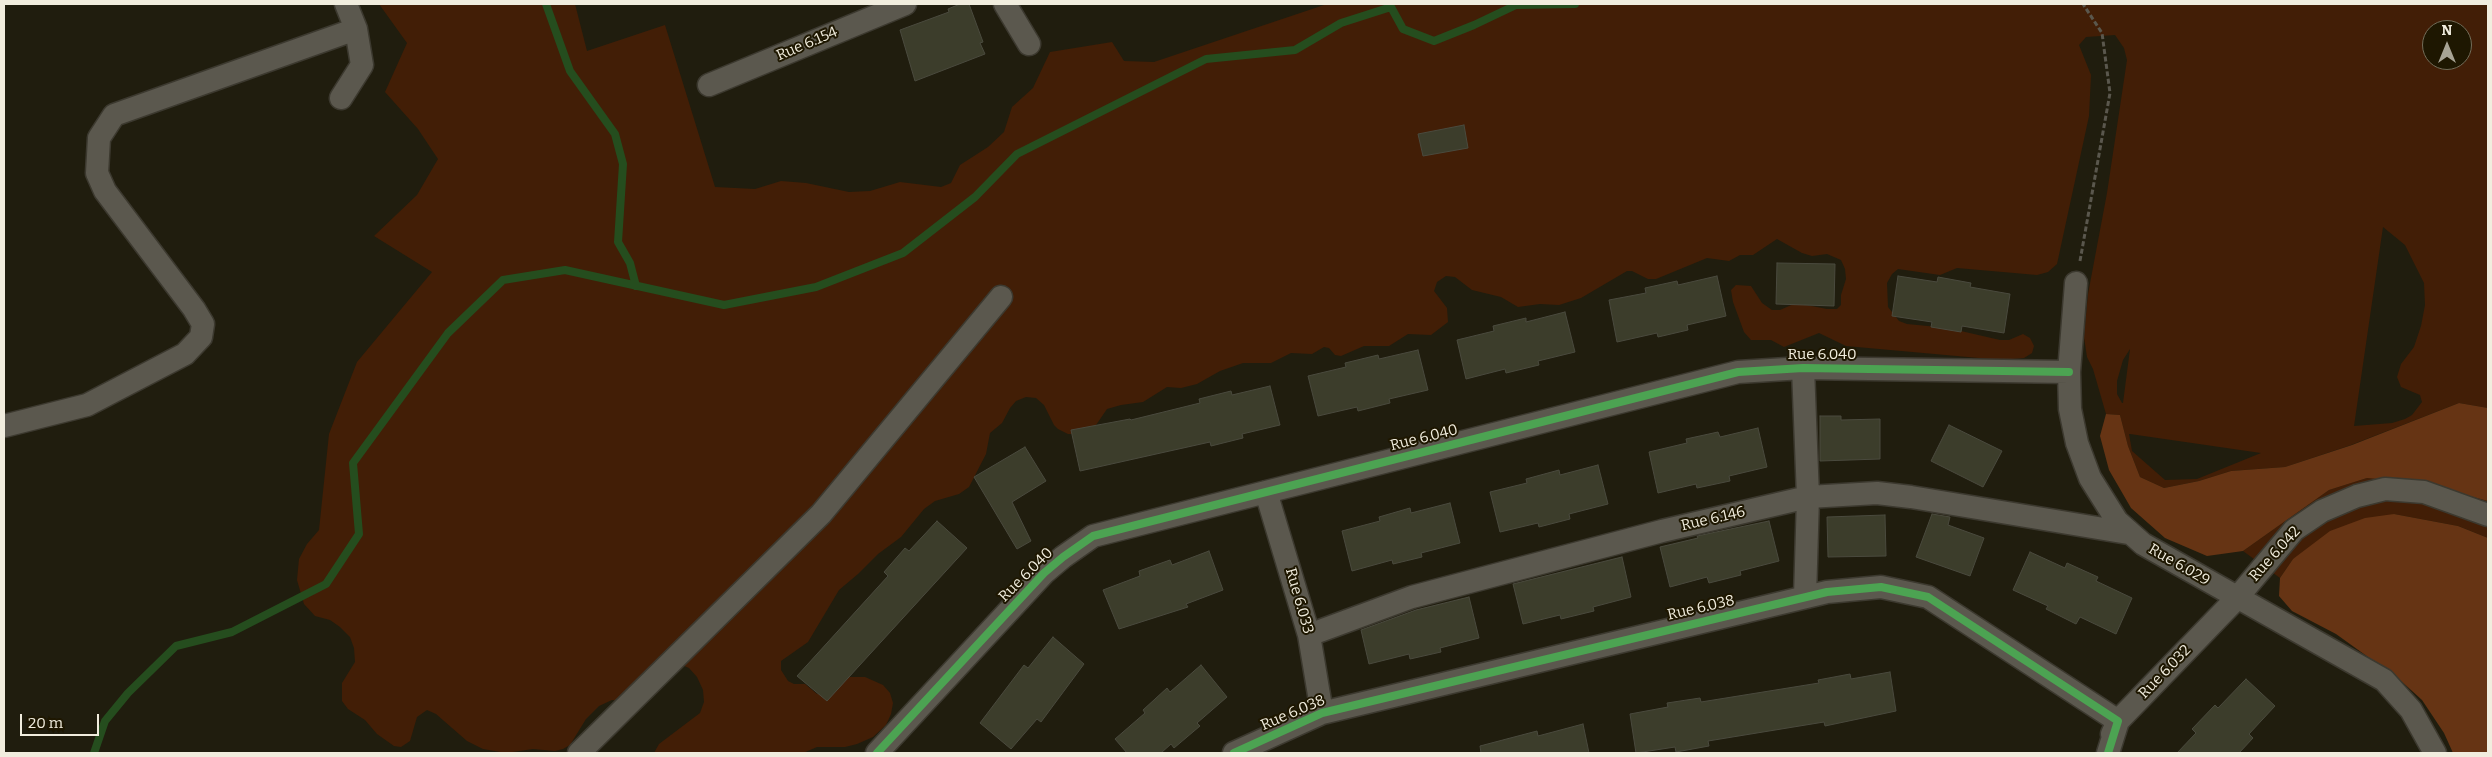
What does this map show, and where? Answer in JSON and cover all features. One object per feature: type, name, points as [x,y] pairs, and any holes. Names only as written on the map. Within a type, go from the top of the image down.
[{"type":"street","points":[[341,98],[362,65],[356,29],[346,4]]},
{"type":"street","name":"Rue 6.154","points":[[710,85],[905,4]]},
{"type":"street","points":[[1005,4],[1029,44]]},
{"type":"street","points":[[4,426],[87,405],[185,354],[201,337],[203,324],[194,309],[105,190],[97,173],[99,138],[114,114],[356,29]]},
{"type":"street","name":"Rue 6.029","points":[[2076,284],[2069,372],[2070,409],[2077,443],[2090,478],[2117,522],[2128,533],[2236,598],[2384,680],[2412,710],[2435,753]]},
{"type":"street","points":[[579,753],[821,514],[1001,297]]},
{"type":"street","points":[[1802,368],[1808,497],[1805,598]]},
{"type":"street","name":"Rue 6.040","points":[[877,753],[1044,573],[1093,536],[1738,372],[1802,368],[2069,372]]},
{"type":"street","name":"Rue 6.042","points":[[2236,598],[2294,530],[2322,512],[2357,496],[2385,489],[2424,492],[2488,515]]},
{"type":"street","name":"Rue 6.033","points":[[1266,492],[1309,635],[1322,712]]},
{"type":"street","name":"Rue 6.146","points":[[1309,635],[1412,597],[1662,531],[1808,497],[1877,493],[2128,533]]},
{"type":"street","name":"Rue 6.038","points":[[1234,753],[1322,712],[1827,592],[1881,588],[1928,597],[2118,721]]},
{"type":"street","name":"Rue 6.032","points":[[2102,753],[2118,721],[2236,598]]},
{"type":"street","points":[[2108,753],[2118,721]]},
{"type":"path","points":[[2076,284],[2110,93],[2102,33],[2083,4]]},
{"type":"shaded area","points":[[379,4],[575,4],[587,51],[665,25],[715,187],[755,189],[781,181],[806,183],[849,192],[870,191],[900,182],[941,187],[951,183],[960,165],[988,147],[1004,132],[1012,107],[1033,88],[1050,52],[1112,42],[1124,61],[1154,62],[1327,4],[2488,4],[2488,408],[2459,403],[2351,445],[2285,467],[2231,471],[2199,481],[2164,488],[2140,477],[2128,446],[2120,415],[2106,414],[2093,369],[2087,357],[2084,337],[2088,294],[2107,193],[2127,60],[2124,48],[2115,35],[2086,37],[2079,45],[2091,75],[2089,116],[2057,264],[2048,272],[2037,275],[1957,268],[1940,275],[1898,269],[1892,274],[1887,283],[1888,307],[1899,321],[1907,324],[1948,328],[2000,340],[2009,340],[2023,334],[2030,338],[2034,346],[2032,353],[2024,358],[2001,360],[1846,346],[1819,333],[1784,347],[1771,340],[1751,340],[1744,332],[1733,302],[1731,290],[1736,285],[1751,286],[1762,303],[1772,310],[1780,310],[1796,303],[1827,309],[1837,309],[1841,305],[1841,295],[1846,279],[1845,269],[1841,260],[1827,254],[1812,256],[1802,253],[1777,239],[1753,255],[1740,255],[1729,261],[1707,258],[1656,279],[1648,279],[1632,271],[1627,271],[1581,298],[1559,305],[1540,304],[1518,307],[1501,297],[1472,290],[1455,277],[1446,276],[1437,282],[1434,291],[1447,308],[1448,322],[1431,335],[1408,334],[1389,346],[1364,346],[1341,356],[1335,355],[1329,348],[1324,347],[1312,354],[1291,353],[1271,363],[1243,363],[1220,371],[1197,384],[1181,388],[1167,387],[1143,402],[1107,409],[1096,425],[1080,434],[1068,434],[1058,429],[1044,405],[1036,398],[1026,397],[1016,401],[1002,423],[990,433],[986,454],[969,487],[959,494],[935,501],[924,509],[901,537],[878,554],[839,590],[808,642],[781,661],[781,670],[788,681],[794,684],[805,684],[817,694],[827,691],[841,680],[849,677],[865,677],[883,685],[890,693],[893,703],[891,714],[886,725],[873,737],[845,747],[817,747],[803,753],[654,753],[659,744],[700,713],[704,702],[703,690],[697,677],[689,668],[675,662],[629,702],[612,700],[599,706],[586,719],[570,745],[563,749],[555,751],[533,749],[506,753],[483,749],[467,741],[436,714],[427,710],[417,717],[410,741],[401,747],[394,746],[377,734],[365,720],[348,709],[342,701],[342,683],[355,662],[354,648],[350,637],[330,620],[315,616],[304,604],[297,580],[299,559],[307,544],[319,530],[329,434],[357,362],[432,272],[374,236],[417,195],[438,159],[418,129],[385,92],[407,43]],"holes":[[[2383,227],[2405,245],[2424,283],[2425,305],[2421,326],[2414,347],[2401,364],[2397,377],[2401,387],[2420,395],[2422,402],[2412,415],[2405,419],[2392,423],[2354,426]],[[2130,349],[2123,403],[2122,403],[2117,394],[2117,381],[2123,360]],[[2129,434],[2261,453],[2197,479],[2165,480],[2132,451]]]},
{"type":"shaded area","points":[[2459,403],[2488,408],[2488,501],[2425,484],[2367,478],[2329,490],[2243,551],[2207,556],[2165,538],[2131,508],[2109,470],[2100,436],[2106,414],[2120,415],[2128,446],[2140,477],[2164,488],[2199,481],[2231,471],[2285,467],[2352,445]]},
{"type":"shaded area","points":[[2367,478],[2425,484],[2482,498],[2488,501],[2488,538],[2458,526],[2394,514],[2293,559],[2280,578],[2243,551],[2329,490]]},
{"type":"shaded area","points":[[2394,514],[2458,526],[2488,538],[2488,753],[2453,753],[2444,733],[2422,700],[2400,680],[2336,634],[2292,611],[2279,596],[2280,578],[2293,559],[2330,531],[2365,518]]},
{"type":"building","points":[[960,4],[969,4],[983,42],[980,43],[985,54],[915,81],[900,30],[949,12],[948,9]]},
{"type":"building","points":[[1464,125],[1468,148],[1423,156],[1418,134]]},
{"type":"building","points":[[1777,263],[1835,264],[1834,306],[1776,304]]},
{"type":"building","points":[[1717,276],[1726,316],[1687,325],[1688,330],[1658,337],[1657,333],[1617,342],[1609,300],[1646,293],[1645,288],[1677,281],[1678,285]]},
{"type":"building","points":[[1898,276],[1937,282],[1938,277],[1971,283],[1970,287],[2010,294],[2004,333],[1962,326],[1961,332],[1931,327],[1932,322],[1892,316]]},
{"type":"building","points":[[1565,312],[1575,352],[1538,361],[1539,365],[1506,373],[1505,369],[1466,379],[1457,340],[1494,331],[1493,326],[1526,318],[1526,322]]},
{"type":"building","points":[[1418,350],[1428,390],[1389,399],[1390,403],[1358,411],[1357,407],[1318,416],[1308,376],[1346,367],[1345,363],[1378,355],[1379,359]]},
{"type":"building","points":[[1270,386],[1280,425],[1242,434],[1243,438],[1211,446],[1210,442],[1080,471],[1071,430],[1131,420],[1200,403],[1199,399],[1231,391],[1232,395]]},
{"type":"building","points":[[1820,416],[1841,416],[1841,420],[1880,419],[1880,459],[1820,461]]},
{"type":"building","points":[[1949,425],[2002,451],[1983,487],[1931,461]]},
{"type":"building","points":[[1758,428],[1767,467],[1729,476],[1730,481],[1697,488],[1696,484],[1658,493],[1649,452],[1687,443],[1686,439],[1718,432],[1720,437]]},
{"type":"building","points":[[1025,447],[1046,481],[1012,502],[1031,541],[1017,549],[974,477]]},
{"type":"building","points":[[1598,465],[1608,504],[1569,514],[1570,519],[1539,527],[1538,523],[1500,532],[1490,492],[1527,483],[1526,479],[1559,470],[1560,475]]},
{"type":"building","points":[[1450,503],[1460,543],[1421,553],[1422,557],[1393,564],[1392,560],[1352,571],[1342,531],[1380,521],[1379,517],[1410,508],[1411,513]]},
{"type":"building","points":[[1932,514],[1950,517],[1948,525],[1984,538],[1970,576],[1916,557]]},
{"type":"building","points":[[1885,515],[1886,556],[1828,557],[1827,517]]},
{"type":"building","points":[[937,521],[967,548],[827,701],[797,676],[888,576],[884,572],[905,548],[909,551]]},
{"type":"building","points":[[1769,521],[1779,561],[1740,571],[1741,575],[1709,583],[1707,577],[1670,587],[1660,547],[1698,538],[1697,536]]},
{"type":"building","points":[[1209,551],[1223,590],[1186,604],[1188,607],[1119,629],[1103,590],[1140,576],[1139,571],[1170,560],[1172,565]]},
{"type":"building","points":[[2030,552],[2065,568],[2067,563],[2098,577],[2096,581],[2132,598],[2116,634],[2080,617],[2076,624],[2046,609],[2048,606],[2013,590]]},
{"type":"building","points":[[1622,557],[1631,597],[1593,607],[1594,611],[1561,619],[1560,615],[1523,624],[1513,584]]},
{"type":"building","points":[[1469,597],[1479,638],[1440,648],[1441,652],[1410,659],[1409,654],[1369,664],[1361,630],[1416,610]]},
{"type":"building","points":[[1053,637],[1084,664],[1041,722],[1037,719],[1011,749],[980,723],[1024,665],[1028,668]]},
{"type":"building","points":[[1201,665],[1227,697],[1197,723],[1200,726],[1174,748],[1171,744],[1161,753],[1127,753],[1115,739],[1145,713],[1143,710],[1167,688],[1170,692]]},
{"type":"building","points":[[1890,672],[1896,711],[1825,726],[1824,722],[1708,741],[1709,746],[1676,752],[1675,747],[1636,753],[1630,714],[1668,707],[1667,703],[1700,698],[1701,702],[1819,683],[1818,680],[1850,674],[1851,679]]},
{"type":"building","points":[[2246,679],[2275,706],[2249,734],[2253,738],[2239,753],[2177,753],[2196,733],[2192,729],[2215,705],[2218,708]]},
{"type":"building","points":[[1583,724],[1589,753],[1481,753],[1480,746],[1537,731],[1538,736]]},
{"type":"waterway","points":[[546,4],[570,71],[615,134],[623,164],[618,242],[630,263],[636,286]]},
{"type":"waterway","points":[[94,753],[105,721],[128,693],[176,646],[232,632],[326,584],[359,534],[353,463],[448,333],[503,280],[565,270],[724,305],[816,287],[903,253],[975,197],[1017,154],[1206,59],[1295,50],[1341,23],[1391,7],[1403,29],[1434,41],[1516,5],[1575,4]]},
{"type":"cycle path","points":[[877,753],[1044,573],[1093,536],[1738,372],[1803,368],[2069,372]]},
{"type":"cycle path","points":[[1234,753],[1322,713],[1827,592],[1881,587],[1928,597],[2118,721],[2108,753]]}]
